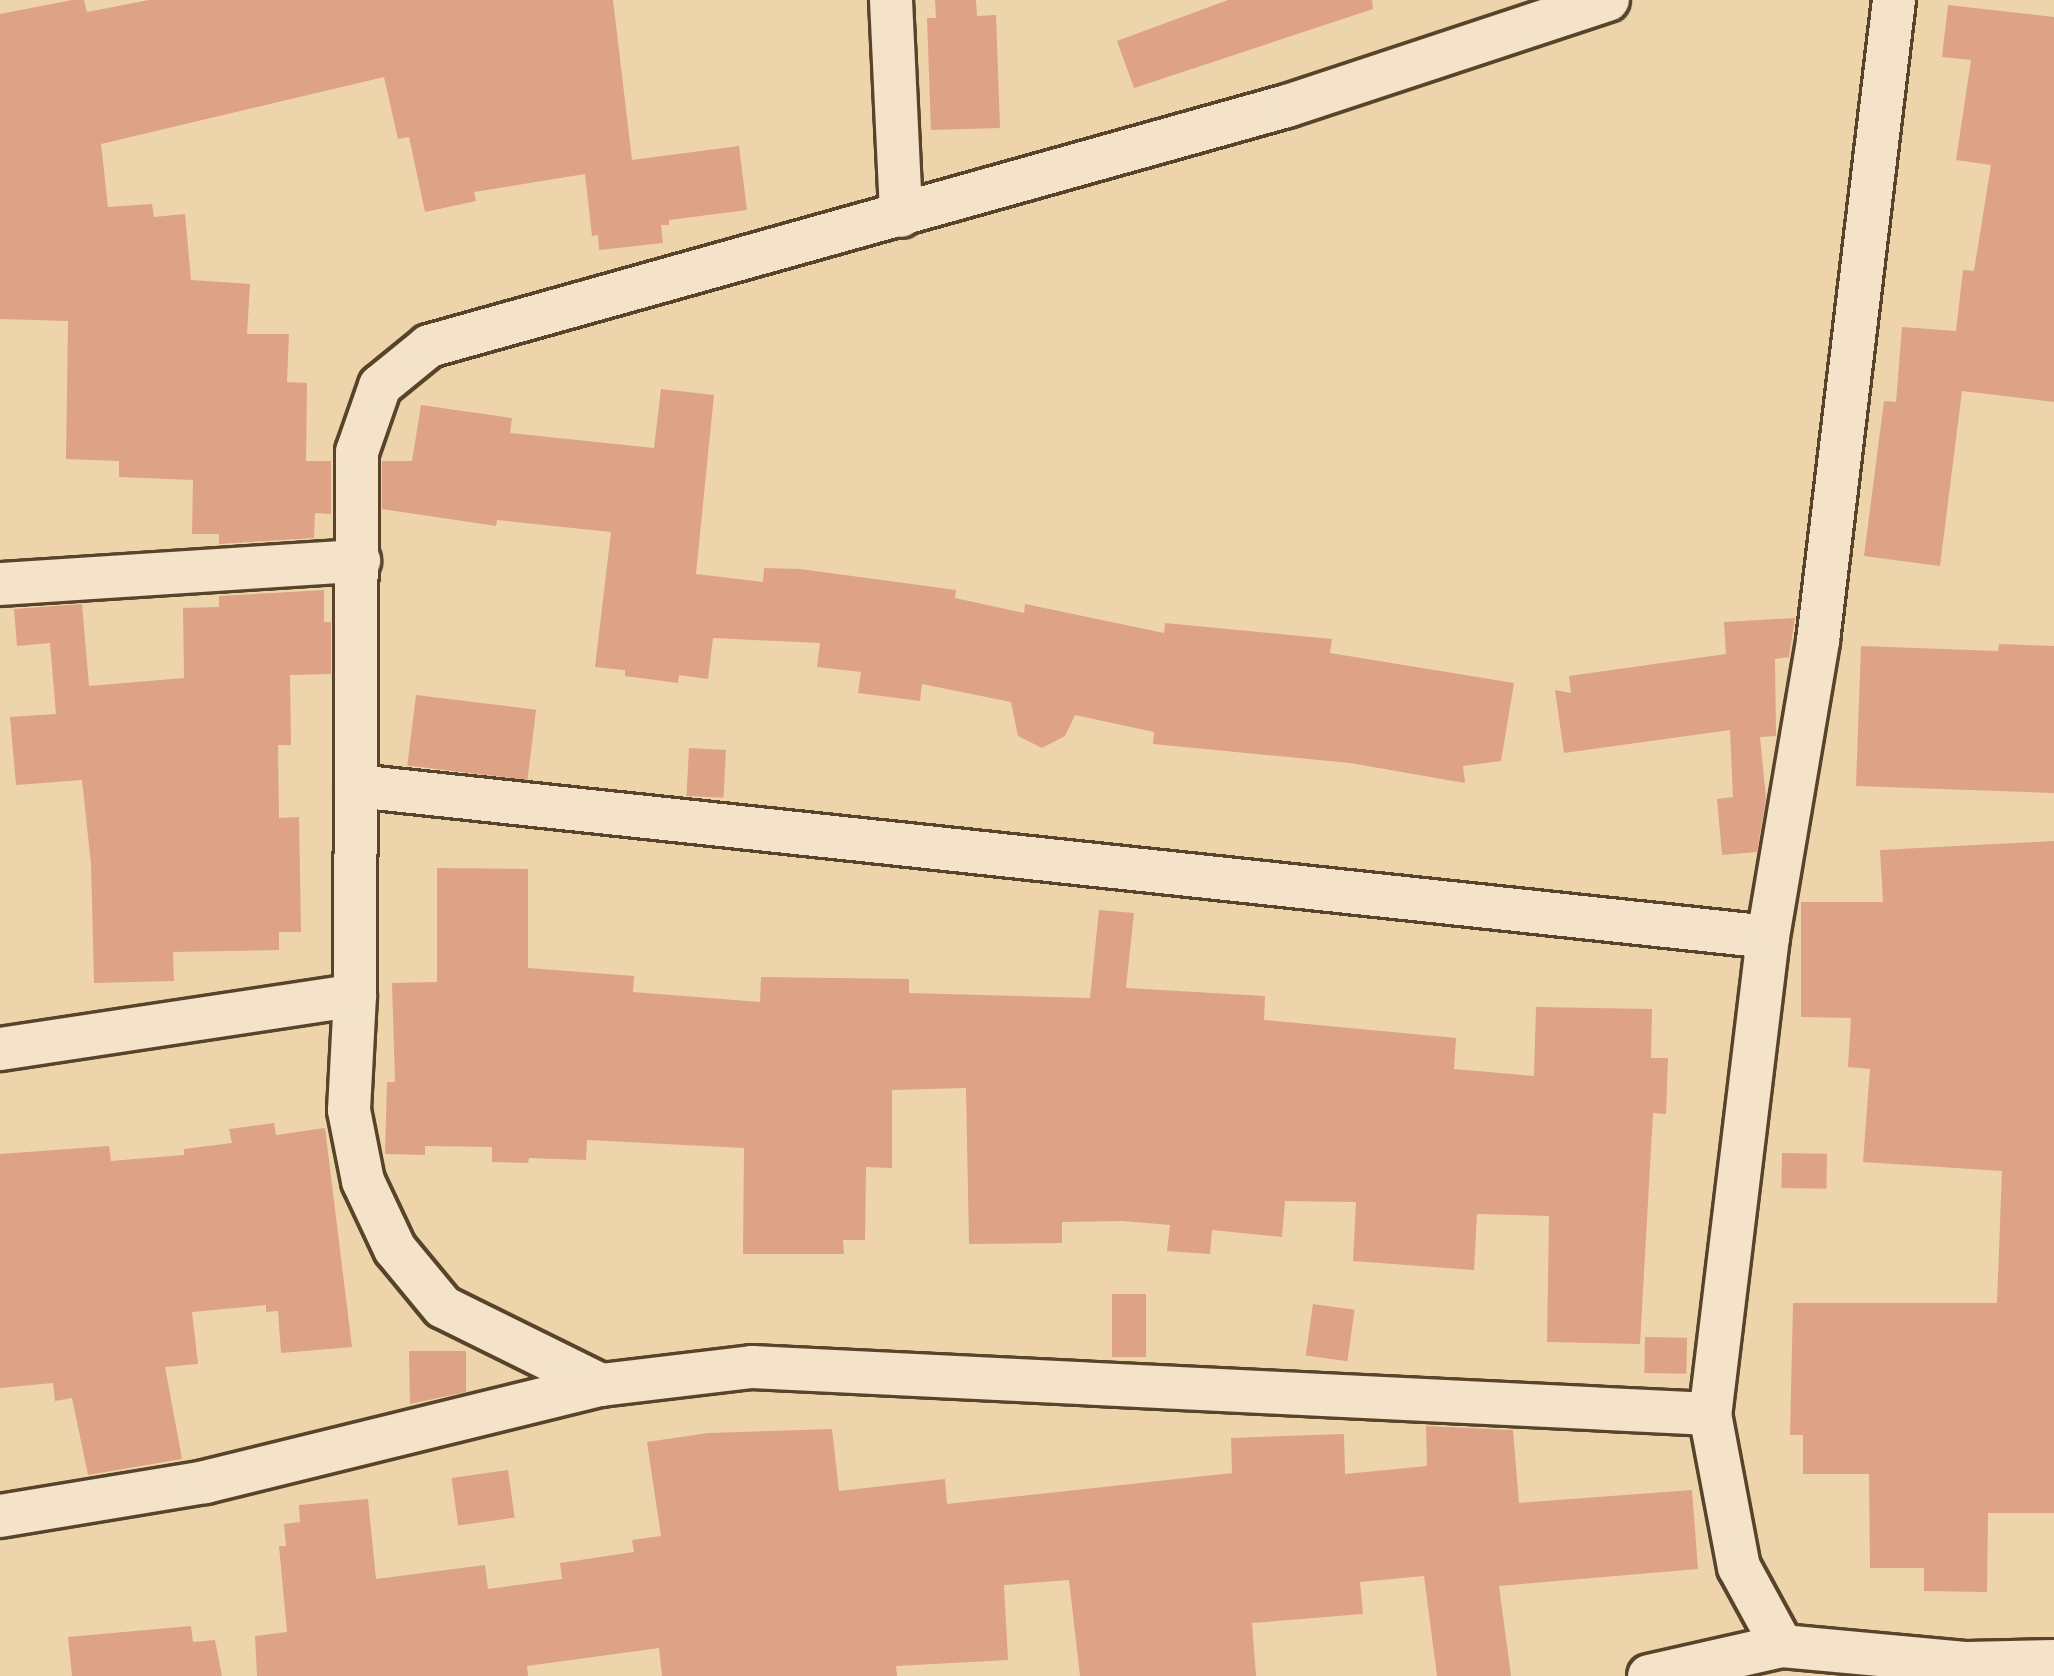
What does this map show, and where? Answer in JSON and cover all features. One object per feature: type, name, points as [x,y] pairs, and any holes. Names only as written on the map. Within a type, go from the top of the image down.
[{"type":"street","points":[[891,0],[902,216]]},
{"type":"street","points":[[601,1385],[443,1307],[395,1249],[363,1181],[349,1110],[355,994],[357,452],[380,386],[429,346],[1308,100],[1608,0]]},
{"type":"street","points":[[1782,1646],[1739,1567],[1710,1414],[1768,937],[1818,641],[1894,0]]},
{"type":"street","points":[[0,584],[359,561]]},
{"type":"street","points":[[356,786],[1768,937]]},
{"type":"street","points":[[0,1049],[355,994]]},
{"type":"street","points":[[0,1516],[206,1482],[601,1385],[752,1367],[1710,1414]]},
{"type":"street","points":[[1649,1676],[1782,1646],[1967,1670],[2054,1661]]},
{"type":"building","points":[[84,0],[87,12],[149,0],[613,0],[632,160],[739,146],[747,210],[669,220],[669,225],[661,225],[663,243],[599,250],[598,235],[592,236],[585,174],[474,192],[476,201],[425,212],[409,137],[398,139],[384,77],[101,144],[108,207],[152,204],[154,217],[185,214],[191,280],[250,284],[247,334],[289,334],[287,382],[307,383],[306,461],[331,461],[331,514],[315,513],[314,538],[219,544],[219,534],[192,534],[193,480],[119,477],[119,461],[66,459],[68,321],[0,319],[0,14]]},
{"type":"building","points":[[935,0],[976,0],[977,16],[996,15],[1000,128],[931,130],[927,18],[936,18]]},
{"type":"building","points":[[1228,0],[1372,0],[1373,9],[1134,88],[1117,41]]},
{"type":"building","points":[[1948,5],[2054,17],[2054,402],[1962,391],[1940,566],[1864,556],[1884,401],[1896,402],[1902,327],[1956,331],[1963,270],[1974,271],[1991,165],[1956,160],[1971,60],[1942,57]]},
{"type":"building","points":[[661,389],[714,395],[696,574],[763,582],[764,568],[800,569],[956,590],[955,598],[1024,613],[1025,604],[1164,633],[1165,623],[1332,639],[1330,653],[1514,683],[1501,761],[1463,766],[1465,783],[1350,763],[1153,744],[1154,732],[1075,715],[1065,736],[1042,748],[1018,736],[1011,702],[922,684],[920,701],[858,693],[861,672],[817,667],[820,643],[713,638],[708,679],[679,675],[678,683],[625,676],[625,670],[595,667],[611,532],[497,520],[496,526],[382,509],[382,461],[412,461],[421,405],[512,418],[510,433],[654,448]]},
{"type":"building","points":[[324,590],[324,622],[331,622],[331,674],[290,675],[291,745],[278,745],[279,818],[299,817],[301,932],[279,932],[279,950],[173,952],[174,981],[94,983],[91,864],[82,780],[16,785],[10,717],[56,714],[50,643],[17,646],[14,609],[82,604],[89,686],[184,678],[183,608],[219,607],[219,596]]},
{"type":"building","points":[[1795,618],[1789,657],[1775,659],[1776,736],[1760,737],[1766,798],[1757,852],[1722,855],[1717,799],[1733,797],[1730,730],[1564,753],[1555,690],[1571,693],[1569,676],[1726,654],[1724,622]]},
{"type":"building","points":[[1999,644],[2054,646],[2054,793],[1856,786],[1861,646],[1998,651]]},
{"type":"building","points":[[416,695],[536,710],[527,780],[407,765]]},
{"type":"building","points":[[689,748],[726,750],[723,798],[686,796]]},
{"type":"building","points":[[2054,841],[2054,1513],[1988,1513],[1987,1592],[1924,1591],[1924,1568],[1870,1568],[1869,1474],[1803,1474],[1803,1435],[1790,1435],[1793,1303],[1997,1303],[2002,1171],[1863,1162],[1870,1069],[1848,1067],[1851,1018],[1801,1017],[1801,902],[1883,902],[1880,850]]},
{"type":"building","points":[[437,868],[528,869],[528,968],[634,976],[633,992],[760,1002],[761,977],[909,979],[909,993],[1090,998],[1099,910],[1134,913],[1126,988],[1265,996],[1264,1020],[1456,1038],[1454,1069],[1534,1076],[1536,1007],[1652,1009],[1651,1058],[1668,1058],[1666,1114],[1653,1113],[1640,1344],[1547,1342],[1549,1216],[1477,1214],[1474,1270],[1353,1261],[1356,1202],[1285,1201],[1282,1237],[1212,1230],[1210,1254],[1167,1251],[1170,1225],[1122,1221],[1062,1222],[1062,1243],[969,1244],[966,1088],[892,1090],[892,1168],[866,1167],[865,1240],[843,1240],[844,1254],[743,1254],[744,1148],[587,1140],[586,1160],[529,1158],[528,1163],[492,1162],[492,1147],[425,1146],[425,1155],[385,1154],[387,1082],[395,1082],[392,983],[437,982]]},
{"type":"building","points":[[274,1123],[276,1135],[325,1128],[352,1347],[281,1353],[278,1311],[266,1312],[266,1305],[192,1312],[198,1364],[165,1367],[182,1459],[88,1475],[72,1398],[55,1401],[53,1383],[0,1388],[0,1154],[109,1146],[111,1161],[184,1155],[184,1149],[232,1143],[229,1129]]},
{"type":"building","points":[[1782,1153],[1827,1154],[1826,1189],[1781,1188]]},
{"type":"building","points":[[1112,1294],[1146,1294],[1146,1357],[1112,1357]]},
{"type":"building","points":[[1313,1304],[1355,1310],[1347,1361],[1306,1355]]},
{"type":"building","points":[[1645,1337],[1687,1338],[1686,1374],[1644,1373]]},
{"type":"building","points":[[409,1351],[466,1351],[466,1392],[410,1404]]},
{"type":"building","points":[[1426,1426],[1513,1430],[1519,1503],[1692,1490],[1698,1569],[1499,1586],[1511,1676],[1437,1676],[1424,1576],[1360,1582],[1363,1614],[1252,1623],[1256,1676],[1080,1676],[1069,1580],[1004,1585],[1008,1660],[896,1666],[897,1676],[662,1676],[659,1648],[527,1666],[528,1676],[257,1676],[255,1636],[287,1632],[279,1546],[286,1546],[284,1524],[300,1522],[299,1505],[368,1499],[376,1579],[485,1565],[488,1589],[562,1579],[560,1563],[634,1552],[632,1540],[661,1536],[647,1442],[708,1433],[832,1429],[839,1491],[945,1479],[947,1504],[1232,1473],[1231,1438],[1344,1434],[1345,1474],[1427,1466]]},
{"type":"building","points":[[508,1470],[515,1518],[458,1525],[452,1478]]},
{"type":"building","points":[[191,1626],[193,1642],[215,1640],[222,1676],[72,1676],[68,1637]]}]
